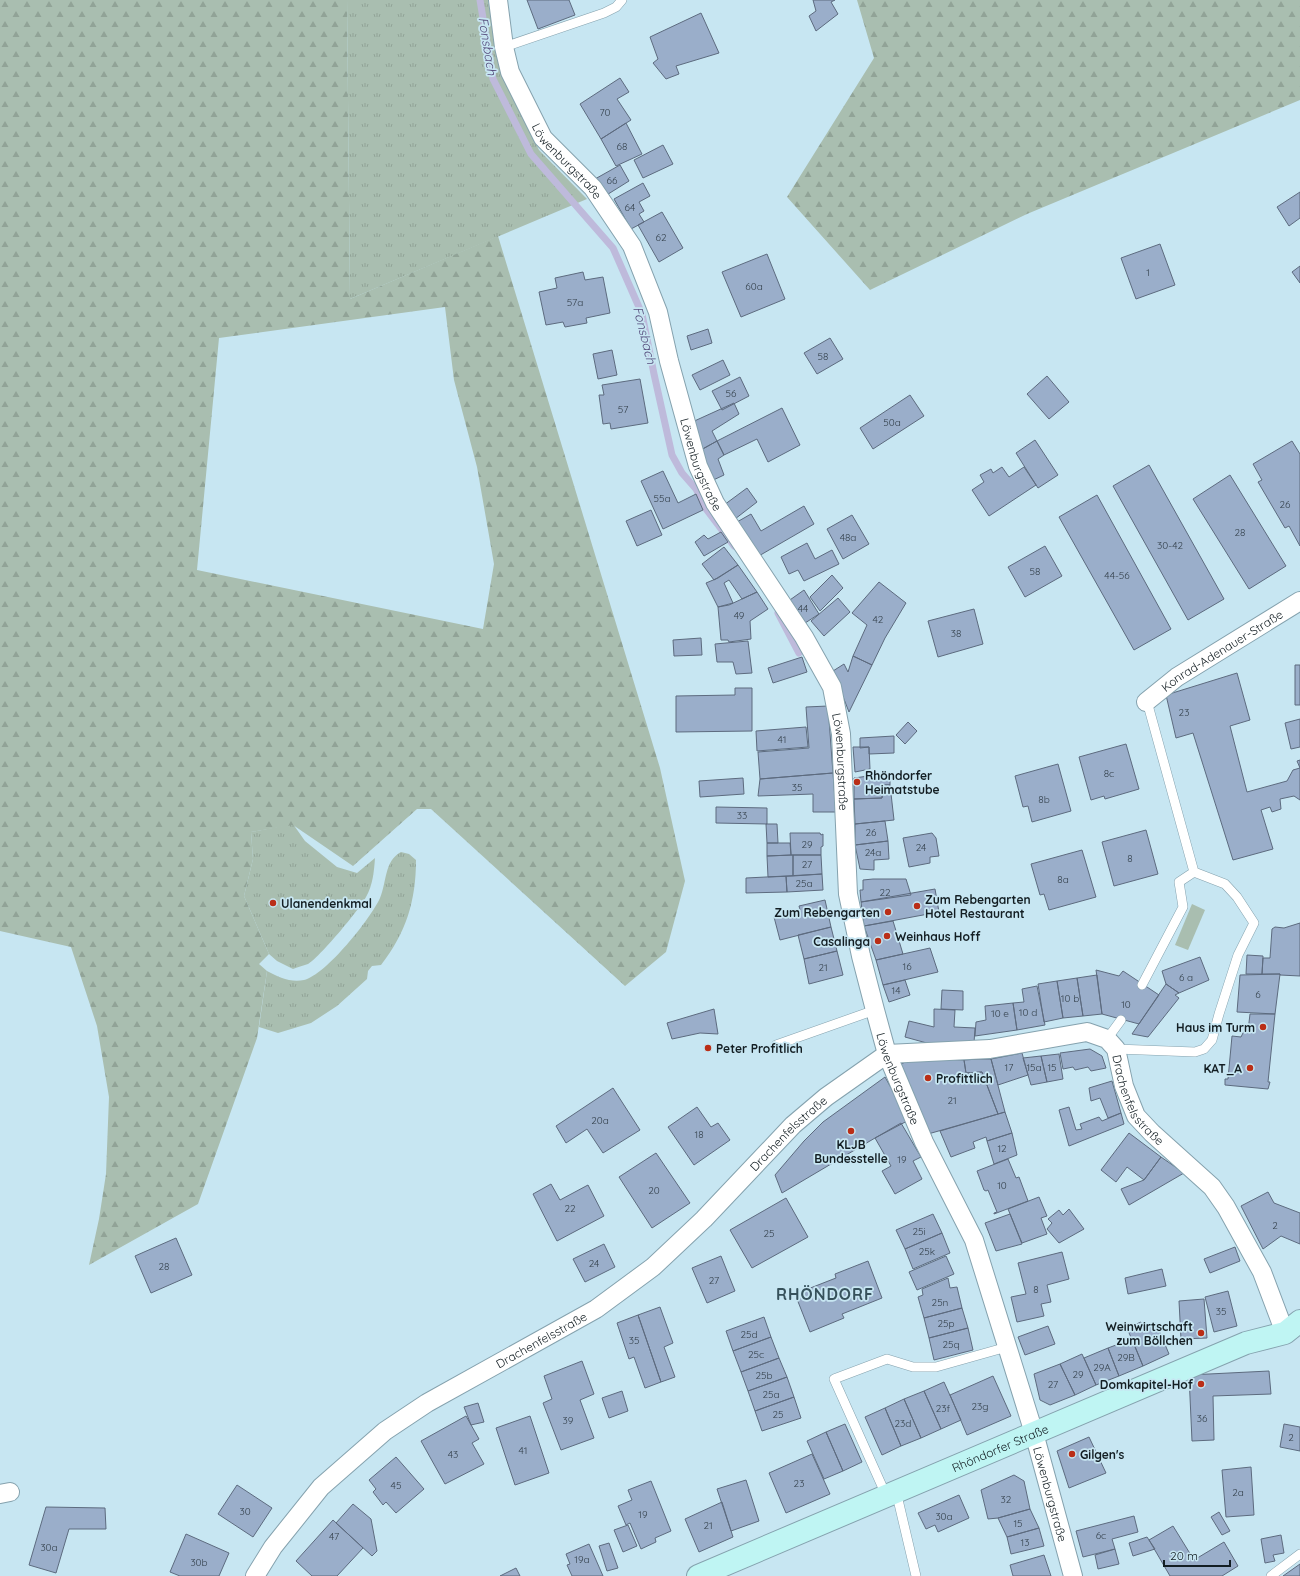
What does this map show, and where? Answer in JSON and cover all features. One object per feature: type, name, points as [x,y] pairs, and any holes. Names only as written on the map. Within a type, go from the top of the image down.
[{"type":"main road","name":"Rhöndorfer Straße","points":[[698,1576],[1246,1343],[1295,1330]]},
{"type":"street","name":"Löwenburgstraße","points":[[498,0],[504,47],[510,72],[543,138],[593,188],[632,246],[658,312],[669,361],[698,466],[715,503],[804,637],[832,687],[841,734],[848,894],[860,956],[887,1054],[924,1142],[974,1240],[1034,1433],[1073,1576]]},
{"type":"street","name":"Konrad-Adenauer-Straße","points":[[1146,702],[1177,677],[1300,601]]},
{"type":"street","name":"Drachenfelsstraße","points":[[255,1576],[273,1547],[321,1487],[385,1430],[427,1403],[596,1309],[653,1267],[709,1214],[793,1125],[826,1097],[887,1054],[990,1049],[1086,1032],[1111,1044],[1124,1086],[1136,1116],[1152,1133],[1212,1187],[1226,1207],[1295,1330]]},
{"type":"lane","points":[[504,47],[604,12],[616,7],[622,0]]},
{"type":"lane","points":[[1146,702],[1148,704],[1163,757],[1194,872]]},
{"type":"lane","points":[[1142,985],[1182,907],[1179,882],[1194,872]]},
{"type":"lane","points":[[1121,1020],[1111,1044],[1195,1052],[1204,1049],[1212,1040],[1238,956],[1254,923],[1237,897],[1225,884],[1194,872]]},
{"type":"lane","points":[[776,1045],[875,1010]]},
{"type":"lane","points":[[916,1576],[891,1493],[834,1379],[887,1359],[913,1367],[936,1367],[1007,1347]]},
{"type":"lane","points":[[1270,1576],[1300,1554]]},
{"type":"green space","points":[[0,0],[347,0],[350,299],[498,236],[660,768],[685,881],[666,952],[625,986],[431,809],[417,809],[353,866],[293,825],[251,832],[253,859],[244,896],[269,954],[259,964],[267,971],[257,1038],[198,1204],[89,1265],[99,1219],[106,1174],[109,1097],[97,1026],[71,947],[0,931]],"holes":[[[445,307],[454,380],[477,467],[494,564],[483,629],[197,570],[219,338]]]},
{"type":"green space","points":[[347,0],[488,0],[502,75],[539,150],[587,199],[350,299]]},
{"type":"green space","points":[[857,0],[1300,0],[1300,100],[1027,214],[870,290],[787,197],[874,58]]},
{"type":"green space","points":[[293,824],[305,841],[337,867],[357,873],[375,858],[372,883],[366,897],[356,912],[329,944],[313,960],[308,964],[293,969],[277,961],[269,954],[244,896],[253,859],[251,832]]},
{"type":"green space","points":[[401,852],[409,854],[416,860],[416,875],[412,903],[397,941],[381,965],[372,966],[368,971],[367,979],[337,1006],[311,1023],[278,1033],[259,1027],[267,971],[285,979],[299,981],[313,976],[324,968],[347,945],[375,907],[380,898],[389,866]]},
{"type":"green space","points":[[1192,904],[1205,910],[1188,950],[1175,945]]},
{"type":"building","points":[[527,0],[569,0],[575,15],[538,29]]},
{"type":"building","points":[[813,0],[835,0],[831,2],[838,14],[816,31],[809,16],[816,11]]},
{"type":"building","points":[[701,13],[719,53],[676,66],[679,74],[666,79],[653,63],[658,59],[650,37]]},
{"type":"building","points":[[620,78],[629,92],[617,99],[631,120],[601,139],[580,104]]},
{"type":"building","points":[[626,123],[642,154],[616,166],[601,139]]},
{"type":"building","points":[[663,145],[673,164],[643,178],[634,160]]},
{"type":"building","points":[[620,165],[629,181],[605,196],[595,179]]},
{"type":"building","points":[[643,183],[650,196],[639,202],[644,211],[639,214],[644,222],[631,229],[614,199]]},
{"type":"building","points":[[1300,192],[1300,218],[1289,226],[1277,207]]},
{"type":"building","points":[[662,212],[683,248],[659,262],[638,225]]},
{"type":"building","points":[[1160,244],[1175,285],[1136,299],[1121,258]]},
{"type":"building","points":[[767,254],[785,299],[741,317],[722,272]]},
{"type":"building","points":[[1300,266],[1300,283],[1292,272]]},
{"type":"building","points":[[583,272],[585,280],[603,277],[610,313],[586,318],[587,323],[565,327],[563,322],[546,325],[539,292],[557,288],[555,278]]},
{"type":"building","points":[[708,329],[712,343],[691,350],[687,336]]},
{"type":"building","points":[[830,338],[843,359],[817,374],[804,353]]},
{"type":"building","points":[[612,350],[617,375],[598,379],[593,354]]},
{"type":"building","points":[[723,360],[730,375],[700,390],[692,375]]},
{"type":"building","points":[[1047,376],[1069,402],[1049,419],[1027,394]]},
{"type":"building","points":[[740,377],[749,396],[722,410],[712,391]]},
{"type":"building","points":[[640,379],[648,423],[611,429],[610,423],[603,424],[599,395],[604,395],[602,385]]},
{"type":"building","points":[[910,395],[924,416],[873,449],[860,428]]},
{"type":"building","points":[[734,403],[739,414],[712,431],[717,441],[699,451],[690,423]]},
{"type":"building","points":[[782,408],[800,445],[768,462],[757,439],[724,455],[717,441]]},
{"type":"building","points":[[1035,440],[1058,475],[1038,488],[1016,453]]},
{"type":"building","points":[[717,441],[724,455],[718,459],[724,475],[709,482],[699,451]]},
{"type":"building","points":[[1292,441],[1300,454],[1300,546],[1289,526],[1285,528],[1258,482],[1262,480],[1253,464]]},
{"type":"building","points":[[1149,465],[1224,599],[1188,620],[1113,486]]},
{"type":"building","points":[[1002,467],[1009,477],[1024,467],[1036,485],[989,516],[972,490],[984,482],[980,475],[991,469],[993,473]]},
{"type":"building","points":[[663,471],[678,503],[696,494],[703,510],[663,529],[641,481]]},
{"type":"building","points":[[1230,475],[1286,566],[1249,589],[1193,499]]},
{"type":"building","points":[[747,488],[757,502],[735,519],[724,505]]},
{"type":"building","points":[[1097,495],[1171,629],[1134,650],[1059,517]]},
{"type":"building","points":[[804,506],[814,524],[757,557],[737,522],[751,514],[761,531]]},
{"type":"building","points":[[651,510],[662,535],[637,546],[626,521]]},
{"type":"building","points":[[852,515],[869,544],[843,559],[827,529]]},
{"type":"building","points":[[721,532],[728,542],[704,556],[695,542],[704,535],[708,539]]},
{"type":"building","points":[[807,543],[815,559],[832,550],[839,564],[804,581],[798,570],[789,574],[781,557]]},
{"type":"building","points":[[1045,546],[1062,576],[1025,597],[1008,567]]},
{"type":"building","points":[[724,547],[738,565],[714,580],[702,564]]},
{"type":"building","points":[[738,565],[757,592],[742,599],[729,580],[724,583],[733,603],[718,607],[706,583],[718,578]]},
{"type":"building","points":[[832,575],[843,588],[820,611],[810,597]]},
{"type":"building","points":[[879,582],[906,603],[885,638],[872,665],[853,656],[867,625],[852,613]]},
{"type":"building","points":[[804,590],[819,614],[802,625],[787,602]]},
{"type":"building","points":[[757,592],[768,609],[750,621],[751,639],[729,642],[728,640],[721,640],[718,607],[729,605]]},
{"type":"building","points":[[838,598],[850,612],[824,636],[811,621]]},
{"type":"building","points":[[974,609],[983,644],[938,657],[928,621]]},
{"type":"building","points":[[701,638],[702,655],[674,656],[673,640]]},
{"type":"building","points":[[748,641],[752,673],[736,674],[733,662],[717,662],[715,644]]},
{"type":"building","points":[[853,656],[872,665],[849,712],[833,671],[844,664],[848,672]]},
{"type":"building","points":[[802,657],[807,672],[773,683],[768,668]]},
{"type":"building","points":[[1295,665],[1300,665],[1300,705],[1295,705]]},
{"type":"building","points":[[1237,673],[1250,720],[1230,726],[1247,792],[1287,781],[1293,770],[1300,768],[1300,800],[1294,796],[1280,799],[1281,809],[1272,812],[1270,807],[1261,810],[1273,849],[1233,860],[1193,733],[1176,738],[1166,695]]},
{"type":"building","points":[[735,688],[752,688],[752,731],[676,732],[676,696],[735,695]]},
{"type":"building","points":[[828,706],[833,773],[760,779],[758,752],[809,748],[806,707]]},
{"type":"building","points":[[1300,719],[1300,747],[1291,749],[1285,723]]},
{"type":"building","points":[[908,722],[917,731],[905,744],[896,735]]},
{"type":"building","points":[[806,727],[808,747],[757,751],[756,731]]},
{"type":"building","points":[[894,736],[894,753],[869,754],[869,747],[860,748],[860,738]]},
{"type":"building","points":[[1126,744],[1139,789],[1105,799],[1104,796],[1091,800],[1079,757]]},
{"type":"building","points":[[853,747],[869,747],[870,769],[855,772]]},
{"type":"building","points":[[1300,760],[1300,768],[1297,761]]},
{"type":"building","points":[[1058,764],[1071,811],[1032,822],[1028,806],[1023,807],[1015,776]]},
{"type":"building","points":[[833,773],[836,812],[813,812],[813,794],[758,796],[760,779]]},
{"type":"building","points":[[890,773],[890,785],[883,785],[882,798],[854,799],[854,778]]},
{"type":"building","points":[[743,778],[744,794],[700,797],[699,781]]},
{"type":"building","points":[[883,785],[890,785],[894,820],[855,824],[854,799],[882,798]]},
{"type":"building","points":[[716,807],[767,808],[767,824],[716,823]]},
{"type":"building","points":[[885,821],[888,841],[855,845],[855,824]]},
{"type":"building","points":[[766,824],[777,824],[778,843],[767,843]]},
{"type":"building","points":[[1146,830],[1158,874],[1114,886],[1102,842]]},
{"type":"building","points":[[790,833],[823,834],[821,855],[791,855]]},
{"type":"building","points":[[932,833],[936,838],[939,856],[930,857],[930,863],[909,867],[903,838]]},
{"type":"building","points":[[888,841],[889,859],[874,860],[874,870],[860,869],[855,845]]},
{"type":"building","points":[[767,843],[790,843],[791,855],[767,856]]},
{"type":"building","points":[[1082,850],[1096,897],[1049,910],[1044,894],[1040,895],[1031,864]]},
{"type":"building","points":[[793,855],[821,855],[822,874],[793,876]]},
{"type":"building","points":[[793,855],[793,876],[768,877],[767,856]]},
{"type":"building","points":[[822,874],[823,890],[787,892],[786,876]]},
{"type":"building","points":[[786,876],[787,892],[746,893],[746,878]]},
{"type":"building","points":[[906,879],[911,895],[861,902],[860,890],[863,890],[863,880]]},
{"type":"building","points":[[935,889],[939,912],[864,926],[861,902]]},
{"type":"building","points":[[825,900],[831,927],[780,940],[774,917],[800,910],[799,906]]},
{"type":"building","points":[[893,921],[903,954],[876,960],[864,926]]},
{"type":"building","points":[[1300,923],[1300,976],[1262,974],[1263,958],[1270,958],[1272,929],[1275,927],[1284,928]]},
{"type":"building","points":[[831,927],[837,951],[804,959],[798,935]]},
{"type":"building","points":[[930,948],[938,972],[883,985],[876,960]]},
{"type":"building","points":[[837,951],[843,975],[809,984],[804,959]]},
{"type":"building","points":[[1247,955],[1263,956],[1262,974],[1246,974]]},
{"type":"building","points":[[1200,957],[1209,980],[1179,993],[1166,984],[1162,971]]},
{"type":"building","points":[[1096,970],[1119,976],[1123,971],[1159,995],[1139,1024],[1102,1014]]},
{"type":"building","points":[[1280,974],[1275,1014],[1237,1012],[1240,975]]},
{"type":"building","points":[[1097,975],[1102,1014],[1083,1016],[1077,978]]},
{"type":"building","points":[[1077,978],[1083,1016],[1063,1018],[1057,981]]},
{"type":"building","points":[[905,980],[910,995],[889,1002],[883,985]]},
{"type":"building","points":[[1057,981],[1063,1018],[1044,1022],[1038,984]]},
{"type":"building","points":[[1166,984],[1179,993],[1175,995],[1179,998],[1148,1037],[1132,1034]]},
{"type":"building","points":[[1037,986],[1045,1025],[1017,1030],[1013,1003],[1024,1002],[1022,989]]},
{"type":"building","points":[[942,990],[963,991],[963,1010],[941,1009]]},
{"type":"building","points":[[1013,1003],[1017,1030],[975,1036],[976,1022],[986,1020],[985,1006]]},
{"type":"building","points":[[714,1009],[718,1034],[700,1033],[672,1039],[667,1023]]},
{"type":"building","points":[[934,1009],[955,1010],[954,1027],[975,1028],[974,1043],[934,1045],[905,1037],[909,1021],[934,1027]]},
{"type":"building","points":[[1250,1014],[1275,1014],[1268,1082],[1270,1082],[1268,1089],[1225,1085],[1225,1079],[1228,1079],[1232,1036],[1241,1037],[1244,1031],[1248,1031]]},
{"type":"building","points":[[1090,1049],[1102,1056],[1106,1068],[1091,1071],[1088,1067],[1075,1070],[1073,1067],[1063,1069],[1060,1053]]},
{"type":"building","points":[[1022,1053],[1028,1075],[998,1085],[991,1059]]},
{"type":"building","points":[[1059,1054],[1063,1079],[1047,1082],[1041,1056]]},
{"type":"building","points":[[1041,1056],[1047,1082],[1031,1085],[1023,1058]]},
{"type":"building","points":[[916,1058],[964,1060],[966,1073],[982,1072],[998,1114],[928,1134],[898,1065]]},
{"type":"building","points":[[991,1059],[1005,1112],[998,1114],[982,1072],[966,1073],[964,1060]]},
{"type":"building","name":"KLJB Bundesstelle","points":[[885,1077],[909,1120],[875,1138],[782,1193],[775,1175],[804,1141],[823,1122]]},
{"type":"building","points":[[1112,1081],[1121,1113],[1108,1118],[1100,1098],[1091,1101],[1089,1088]]},
{"type":"building","points":[[613,1088],[640,1130],[603,1153],[587,1129],[566,1143],[556,1126]]},
{"type":"building","points":[[697,1107],[711,1127],[718,1123],[730,1140],[694,1165],[668,1127]]},
{"type":"building","points":[[1069,1107],[1076,1130],[1082,1129],[1080,1124],[1099,1117],[1102,1121],[1121,1113],[1124,1124],[1069,1146],[1059,1110]]},
{"type":"building","points":[[1005,1112],[1012,1133],[987,1141],[986,1137],[973,1142],[975,1148],[951,1157],[940,1131]]},
{"type":"building","points":[[901,1123],[921,1157],[913,1161],[922,1179],[895,1194],[882,1171],[891,1166],[875,1138]]},
{"type":"building","points":[[1012,1133],[1017,1155],[994,1164],[987,1141]]},
{"type":"building","points":[[1129,1133],[1161,1157],[1144,1180],[1127,1167],[1116,1182],[1101,1170]]},
{"type":"building","points":[[656,1153],[690,1203],[652,1228],[619,1177]]},
{"type":"building","points":[[1161,1157],[1184,1173],[1129,1205],[1121,1189],[1144,1180]]},
{"type":"building","points":[[1008,1159],[1016,1178],[1019,1177],[1028,1201],[994,1214],[997,1212],[988,1190],[984,1190],[977,1171]]},
{"type":"building","points":[[551,1184],[560,1200],[588,1185],[604,1216],[557,1241],[533,1194]]},
{"type":"building","points":[[1268,1192],[1274,1203],[1300,1213],[1300,1244],[1281,1236],[1263,1249],[1241,1206]]},
{"type":"building","points":[[1039,1197],[1047,1216],[1041,1218],[1047,1234],[1022,1243],[1008,1209]]},
{"type":"building","points":[[786,1198],[808,1237],[752,1268],[730,1230]]},
{"type":"building","points":[[1069,1209],[1084,1229],[1059,1243],[1047,1229],[1052,1223],[1048,1219],[1059,1210],[1063,1215]]},
{"type":"building","points":[[933,1214],[942,1233],[905,1249],[896,1230]]},
{"type":"building","points":[[1010,1214],[1022,1244],[996,1251],[985,1223]]},
{"type":"building","points":[[942,1233],[950,1253],[913,1269],[905,1249]]},
{"type":"building","points":[[176,1238],[192,1275],[151,1293],[135,1256]]},
{"type":"building","points":[[604,1244],[615,1267],[585,1282],[573,1259]]},
{"type":"building","points":[[1235,1247],[1240,1261],[1210,1273],[1204,1259]]},
{"type":"building","points":[[1062,1252],[1069,1279],[1047,1285],[1051,1302],[1041,1304],[1044,1316],[1017,1322],[1011,1297],[1026,1294],[1018,1263]]},
{"type":"building","points":[[721,1256],[735,1291],[707,1303],[692,1268]]},
{"type":"building","points":[[946,1256],[954,1274],[917,1290],[909,1272]]},
{"type":"building","points":[[868,1261],[882,1298],[842,1314],[844,1318],[810,1332],[795,1294],[836,1278],[835,1274]]},
{"type":"building","points":[[1162,1269],[1166,1286],[1128,1294],[1125,1278]]},
{"type":"building","points":[[948,1278],[950,1288],[957,1287],[962,1308],[924,1318],[918,1297],[923,1295],[922,1289]]},
{"type":"building","points":[[1228,1291],[1237,1326],[1214,1332],[1205,1297]]},
{"type":"building","points":[[1204,1299],[1207,1338],[1181,1339],[1179,1301]]},
{"type":"building","points":[[660,1307],[673,1343],[664,1347],[675,1377],[661,1382],[638,1315]]},
{"type":"building","points":[[962,1308],[968,1328],[929,1338],[924,1318]]},
{"type":"building","points":[[638,1315],[661,1382],[645,1388],[634,1357],[629,1359],[617,1323]]},
{"type":"building","points":[[764,1317],[771,1337],[733,1351],[726,1331]]},
{"type":"building","points":[[1141,1322],[1143,1329],[1156,1323],[1169,1354],[1143,1366],[1127,1328]]},
{"type":"building","points":[[1048,1326],[1055,1344],[1025,1355],[1018,1337]]},
{"type":"building","points":[[968,1328],[973,1350],[934,1360],[929,1338]]},
{"type":"building","points":[[771,1337],[779,1358],[741,1372],[733,1351]]},
{"type":"building","points":[[1132,1339],[1143,1366],[1119,1376],[1108,1348]]},
{"type":"building","points":[[1108,1348],[1119,1376],[1096,1385],[1084,1358]]},
{"type":"building","points":[[1082,1354],[1096,1385],[1075,1395],[1060,1364]]},
{"type":"building","points":[[779,1358],[787,1377],[748,1391],[741,1372]]},
{"type":"building","points":[[582,1361],[594,1394],[580,1400],[594,1438],[561,1450],[543,1403],[552,1399],[544,1376]]},
{"type":"building","points":[[1060,1364],[1075,1395],[1050,1405],[1040,1400],[1034,1374]]},
{"type":"building","points":[[1269,1371],[1271,1394],[1213,1396],[1214,1440],[1192,1441],[1189,1375]]},
{"type":"building","points":[[993,1376],[1011,1416],[967,1435],[950,1395]]},
{"type":"building","points":[[787,1377],[794,1397],[755,1411],[748,1391]]},
{"type":"building","points":[[944,1382],[961,1420],[941,1429],[924,1391]]},
{"type":"building","points":[[622,1391],[628,1411],[609,1418],[602,1398]]},
{"type":"building","points":[[924,1391],[941,1429],[921,1438],[904,1399]]},
{"type":"building","points":[[794,1397],[801,1418],[762,1431],[755,1411]]},
{"type":"building","points":[[904,1399],[921,1438],[901,1446],[885,1408]]},
{"type":"building","points":[[478,1403],[484,1422],[471,1425],[464,1407]]},
{"type":"building","points":[[885,1408],[901,1446],[882,1455],[865,1417]]},
{"type":"building","points":[[466,1416],[479,1439],[472,1443],[484,1464],[445,1484],[421,1441]]},
{"type":"building","points":[[530,1416],[549,1473],[515,1485],[496,1428]]},
{"type":"building","points":[[845,1424],[862,1462],[843,1471],[826,1432]]},
{"type":"building","points":[[1284,1424],[1300,1427],[1300,1451],[1280,1447]]},
{"type":"building","points":[[826,1432],[843,1471],[824,1479],[807,1441]]},
{"type":"building","points":[[1089,1437],[1106,1473],[1069,1488],[1057,1451]]},
{"type":"building","points":[[812,1454],[830,1494],[786,1513],[769,1473]]},
{"type":"building","points":[[396,1457],[424,1489],[396,1513],[386,1502],[383,1505],[373,1492],[376,1489],[369,1480]]},
{"type":"building","points":[[1251,1467],[1254,1515],[1226,1517],[1222,1470]]},
{"type":"building","points":[[1014,1475],[1024,1481],[1030,1509],[998,1518],[988,1519],[981,1490]]},
{"type":"building","points":[[746,1480],[759,1521],[731,1531],[717,1489]]},
{"type":"building","points":[[651,1481],[671,1531],[655,1538],[656,1542],[641,1549],[630,1523],[626,1525],[618,1506],[632,1500],[628,1490]]},
{"type":"building","points":[[237,1485],[272,1508],[253,1537],[218,1514]]},
{"type":"building","points":[[959,1495],[969,1518],[938,1532],[935,1525],[926,1529],[918,1513]]},
{"type":"building","points":[[722,1502],[733,1537],[699,1552],[685,1519]]},
{"type":"building","points":[[353,1504],[371,1519],[377,1551],[372,1556],[336,1523]]},
{"type":"building","points":[[46,1507],[105,1508],[106,1529],[69,1529],[56,1573],[29,1565]]},
{"type":"building","points":[[1030,1509],[1039,1528],[1007,1537],[998,1518]]},
{"type":"building","points":[[1219,1512],[1230,1531],[1222,1535],[1211,1517]]},
{"type":"building","points":[[1134,1516],[1138,1532],[1112,1539],[1115,1549],[1083,1557],[1076,1531]]},
{"type":"building","points":[[333,1520],[363,1548],[337,1576],[312,1576],[296,1561]]},
{"type":"building","points":[[628,1525],[637,1546],[623,1552],[614,1530]]},
{"type":"building","points":[[1173,1526],[1194,1560],[1224,1542],[1238,1566],[1222,1576],[1170,1576],[1149,1540]]},
{"type":"building","points":[[1039,1528],[1044,1546],[1011,1554],[1007,1537]]},
{"type":"building","points":[[186,1534],[229,1553],[219,1576],[180,1576],[170,1572]]},
{"type":"building","points":[[1281,1535],[1284,1553],[1273,1555],[1275,1561],[1265,1563],[1261,1539]]},
{"type":"building","points":[[1147,1537],[1155,1549],[1133,1556],[1129,1543]]},
{"type":"building","points":[[609,1543],[618,1568],[607,1571],[599,1546]]},
{"type":"building","points":[[589,1544],[603,1576],[572,1576],[567,1565],[570,1564],[566,1554]]},
{"type":"building","points":[[1115,1549],[1119,1564],[1098,1569],[1095,1555]]},
{"type":"building","points":[[1044,1555],[1051,1576],[1013,1576],[1010,1565]]},
{"type":"building","points":[[1300,1564],[1300,1576],[1283,1576]]},
{"type":"building","points":[[516,1568],[520,1576],[500,1576]]},
{"type":"waterway","name":"Fonsbach","points":[[480,0],[493,79],[531,154],[613,248],[642,314],[672,455],[682,473],[696,489],[706,509],[734,546]]},
{"type":"waterway","name":"Fonsbach","points":[[778,613],[799,653]]},
{"type":"place","name":"Rhöndorfer Heimatstube","points":[[857,782]]},
{"type":"place","name":"Ulanendenkmal","points":[[273,903]]},
{"type":"place","name":"Zum Rebengarten Hotel Restaurant","points":[[917,906]]},
{"type":"place","name":"Zum Rebengarten","points":[[888,912]]},
{"type":"place","name":"Weinhaus Hoff","points":[[887,936]]},
{"type":"place","name":"Casalinga","points":[[878,941]]},
{"type":"place","name":"Haus im Turm","points":[[1263,1027]]},
{"type":"place","name":"Peter Profitlich","points":[[708,1048]]},
{"type":"place","name":"KAT_A","points":[[1250,1068]]},
{"type":"place","name":"Profittlich","points":[[928,1078]]},
{"type":"place","name":"KLJB Bundesstelle","points":[[851,1131]]},
{"type":"place","name":"Weinwirtschaft zum Böllchen","points":[[1201,1333]]},
{"type":"place","name":"Domkapitel-Hof","points":[[1201,1384]]},
{"type":"place","name":"Gilgen's","points":[[1072,1454]]},
{"type":"district","name":"RHÖNDORF","points":[[825,1294]]}]
